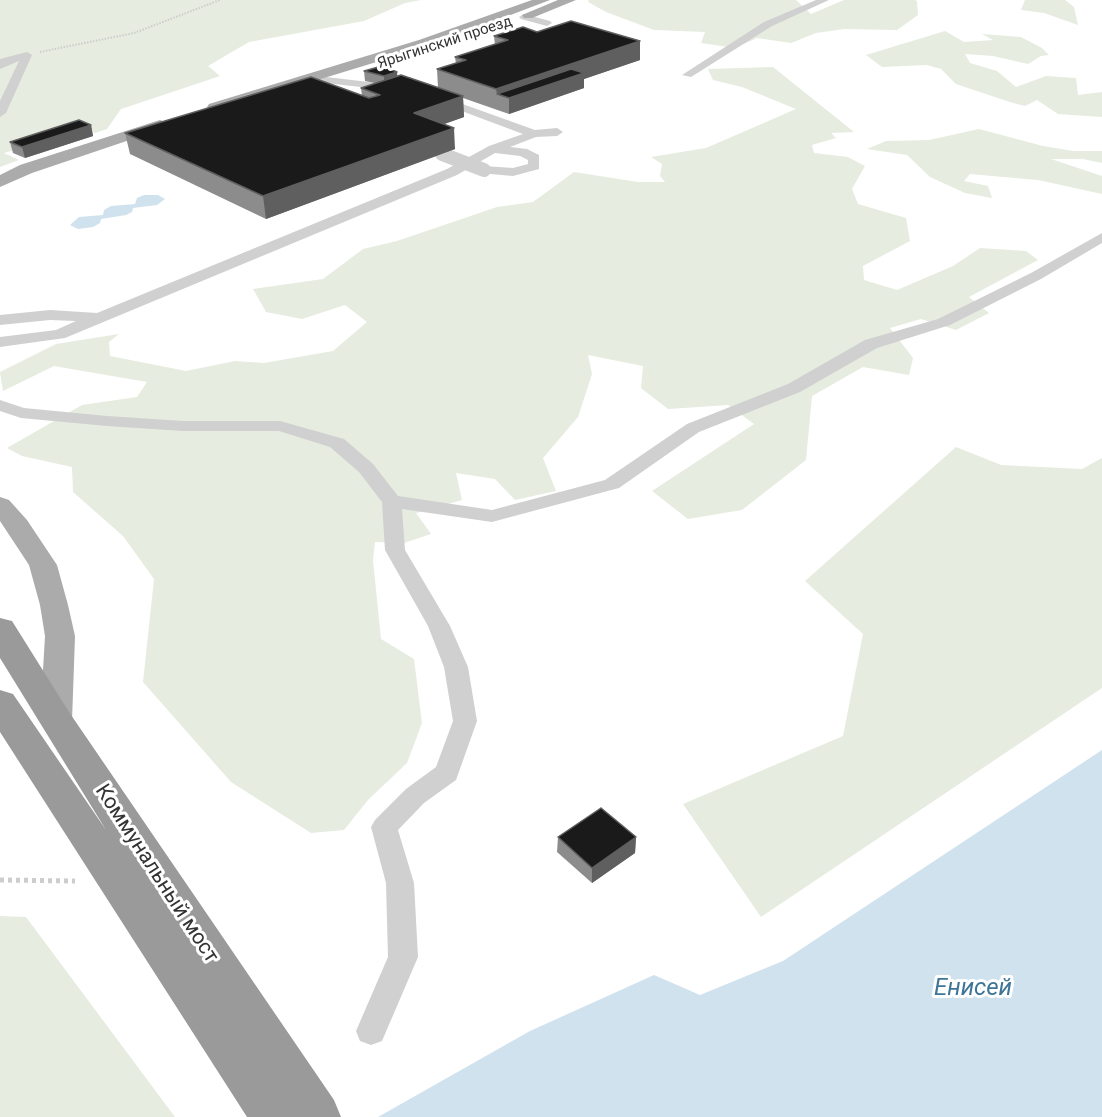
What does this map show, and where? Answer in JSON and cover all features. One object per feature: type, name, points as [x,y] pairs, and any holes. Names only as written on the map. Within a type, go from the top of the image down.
[{"type":"highway","name":"Коммунальный мост","points":[[0,629],[27,731]]},
{"type":"highway","name":"Коммунальный мост","points":[[0,703],[27,731],[220,1004],[317,1117]]},
{"type":"highway","name":"Коммунальный мост","points":[[220,1004],[275,1117]]},
{"type":"main road","name":"Ярыгинский проезд","points":[[194,114],[412,47],[544,0]]},
{"type":"main road","name":"Ярыгинский проезд","points":[[317,75],[377,66],[428,51],[570,0]]},
{"type":"main road","points":[[412,47],[428,51]]},
{"type":"main road","points":[[0,182],[26,169],[171,122]]},
{"type":"main road","points":[[0,505],[18,526],[44,565],[60,636],[27,731]]},
{"type":"lane","points":[[687,75],[768,24],[824,0]]},
{"type":"lane","points":[[524,17],[547,24]]},
{"type":"lane","points":[[0,66],[2,62],[27,55]]},
{"type":"lane","points":[[0,113],[27,55]]},
{"type":"lane","points":[[219,118],[219,113],[314,81],[326,80],[386,89],[408,87]]},
{"type":"lane","points":[[429,96],[534,134]]},
{"type":"lane","points":[[0,342],[59,335],[452,172],[493,149],[534,134],[558,132]]},
{"type":"lane","points":[[442,154],[484,170],[513,172],[534,166],[535,158],[523,152],[493,149]]},
{"type":"lane","points":[[392,501],[492,516],[612,484],[693,428],[794,388],[871,344],[944,322],[1036,276],[1102,237]]},
{"type":"lane","points":[[0,320],[50,315],[99,318]]},
{"type":"lane","points":[[0,405],[21,412],[107,421],[183,426],[280,426],[337,443],[366,468],[392,501],[394,550],[439,626],[456,667],[465,721],[447,773],[415,796],[384,827],[400,883],[403,957],[371,1031]]},
{"type":"path","points":[[27,55],[134,33],[220,0]]},
{"type":"path","points":[[0,880],[75,881]]},
{"type":"shaded area","points":[[0,0],[421,0],[405,3],[364,21],[249,42],[208,66],[220,76],[121,109],[107,129],[95,133],[87,128],[4,153],[19,160],[0,167]]},
{"type":"shaded area","points":[[589,0],[796,0],[811,14],[844,0],[915,0],[918,15],[897,30],[844,29],[816,33],[791,43],[757,38],[735,48],[701,43],[705,32],[654,30],[606,12],[588,2]]},
{"type":"shaded area","points":[[1025,0],[1065,0],[1074,7],[1078,25],[1044,13],[1021,10]]},
{"type":"shaded area","points":[[945,31],[964,42],[993,40],[982,34],[1021,37],[1042,48],[1049,55],[1041,56],[1028,64],[993,56],[965,54],[970,63],[997,71],[1016,87],[1046,76],[1076,78],[1078,95],[1102,92],[1102,117],[1058,114],[1037,100],[1025,106],[1013,103],[956,84],[941,69],[927,65],[882,67],[866,55]]},
{"type":"shaded area","points":[[773,67],[854,132],[831,133],[836,138],[812,145],[814,153],[848,157],[865,166],[852,189],[858,204],[906,218],[910,241],[863,266],[864,280],[897,290],[953,266],[980,248],[1026,251],[1038,260],[969,297],[989,313],[956,330],[921,319],[890,328],[913,358],[909,375],[863,367],[812,396],[806,460],[742,510],[688,519],[652,491],[754,424],[728,405],[668,409],[641,388],[643,366],[588,355],[592,374],[578,417],[543,458],[556,491],[515,500],[495,479],[456,473],[462,500],[416,513],[431,534],[404,543],[375,542],[373,560],[381,639],[414,659],[422,723],[407,763],[368,800],[344,830],[311,833],[231,782],[143,682],[154,579],[123,536],[73,492],[72,467],[22,456],[7,448],[82,405],[137,397],[147,382],[54,366],[3,391],[0,372],[56,344],[119,334],[109,342],[110,356],[186,371],[235,361],[264,363],[333,351],[367,322],[345,305],[302,319],[266,312],[253,289],[323,279],[363,249],[397,241],[497,207],[533,202],[574,172],[638,182],[665,182],[660,176],[662,164],[651,157],[706,148],[796,109],[742,87],[713,80],[708,69]]},
{"type":"shaded area","points":[[979,129],[1043,146],[1073,151],[1102,151],[1102,163],[1083,159],[1051,159],[1102,176],[1102,194],[1038,180],[970,174],[964,181],[988,186],[992,198],[965,193],[930,177],[907,155],[867,149],[886,141],[929,140]]},
{"type":"shaded area","points":[[956,447],[1001,465],[1082,469],[1102,458],[1102,688],[761,917],[683,804],[843,736],[863,634],[805,581]]},
{"type":"shaded area","points":[[0,916],[26,917],[175,1117],[0,1117]]},
{"type":"water","points":[[144,195],[158,195],[165,199],[157,205],[133,208],[132,212],[126,215],[101,219],[100,223],[93,227],[78,229],[70,225],[79,217],[103,215],[104,210],[111,206],[135,204],[137,198]]},
{"type":"water","name":"Енисей","points":[[1102,750],[1102,1117],[378,1117],[530,1031],[654,975],[700,995],[783,961]]},
{"type":"building","points":[[571,21],[640,41],[496,89],[437,69],[466,60],[455,57],[508,40],[494,36],[523,27],[537,32]]},
{"type":"building","points":[[382,66],[397,72],[384,76],[364,71]]},
{"type":"building","points":[[571,69],[584,73],[509,98],[497,94]]},
{"type":"building","points":[[401,75],[463,96],[414,113],[454,128],[263,196],[125,133],[311,77],[369,98],[380,95],[361,88]]},
{"type":"building","points":[[79,120],[91,125],[22,147],[10,142]]},
{"type":"building","points":[[601,808],[636,837],[592,868],[558,837]]}]
